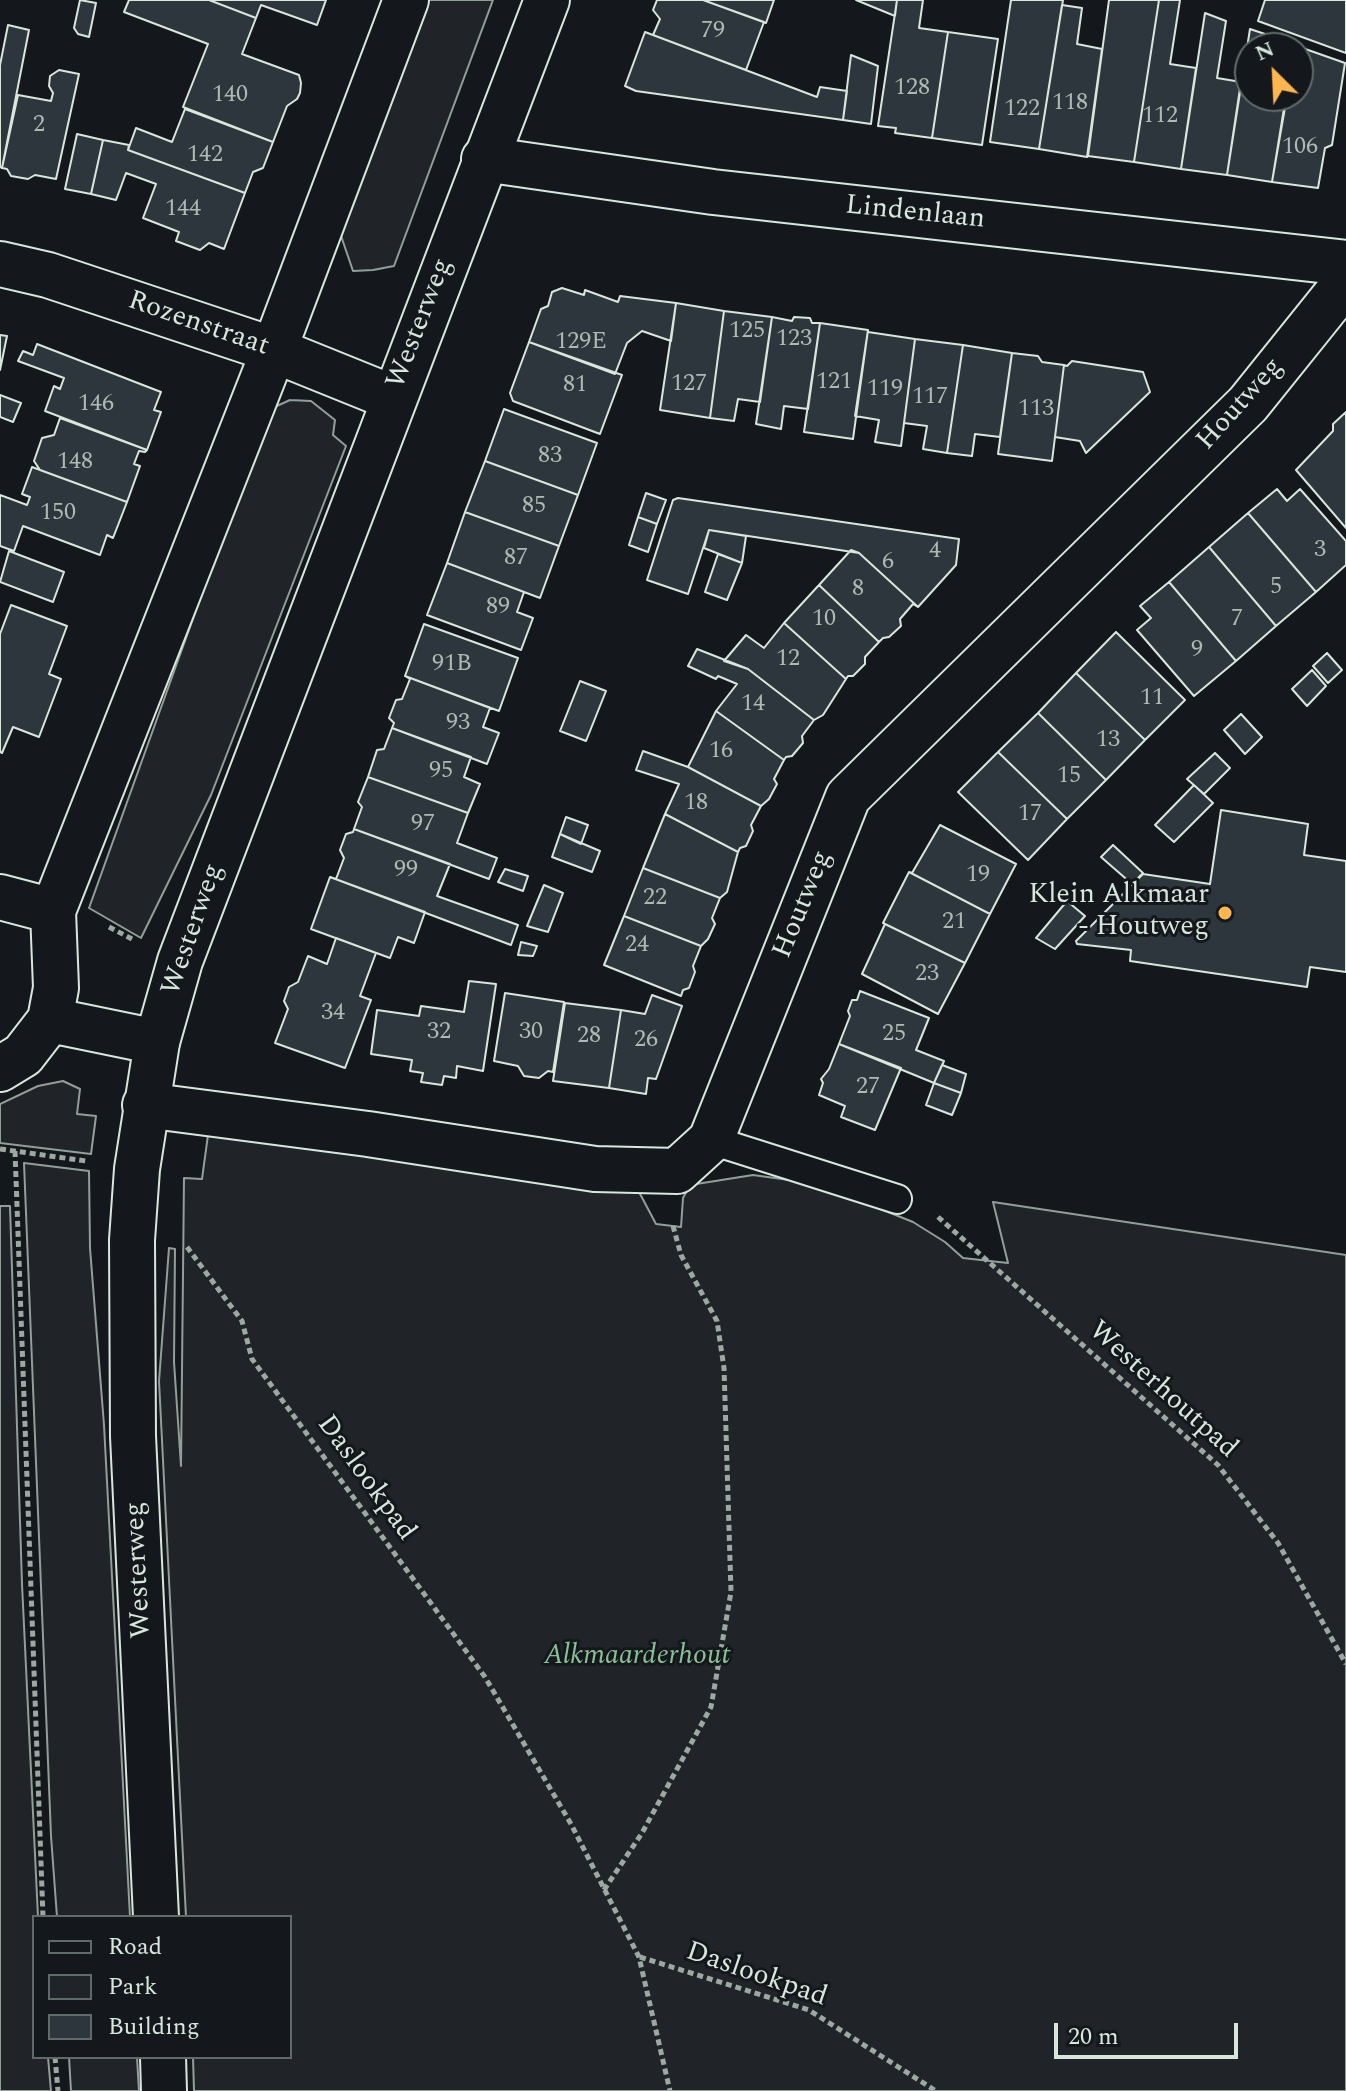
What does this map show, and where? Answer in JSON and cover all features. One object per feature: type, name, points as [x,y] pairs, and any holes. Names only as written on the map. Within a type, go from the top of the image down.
[{"type":"street","points":[[0,1069],[23,1055],[50,1020],[56,988],[53,911],[274,350],[406,0]]},
{"type":"street","name":"Westerweg","points":[[156,1915],[133,1436],[132,1240],[145,1105],[157,1042],[180,961],[547,0]]},
{"type":"street","name":"Lindenlaan","points":[[484,159],[713,192],[1346,263]]},
{"type":"street","name":"Rozenstraat","points":[[0,264],[48,275],[274,350],[393,398]]},
{"type":"street","name":"Houtweg","points":[[677,1171],[711,1140],[848,797],[1248,404],[1346,282]]},
{"type":"street","points":[[0,897],[53,911]]},
{"type":"street","points":[[50,1020],[157,1042]]},
{"type":"street","points":[[145,1105],[368,1134],[595,1169],[677,1171]]},
{"type":"street","points":[[163,2059],[164,2091]]},
{"type":"lane","points":[[711,1140],[897,1199]]},
{"type":"path","points":[[53,911],[87,916],[180,961]]},
{"type":"path","points":[[0,1149],[137,1169]]},
{"type":"path","points":[[15,1151],[43,1915]]},
{"type":"path","points":[[604,1890],[642,1833],[711,1707],[731,1592],[724,1368],[717,1321],[681,1255],[669,1211],[677,1171]]},
{"type":"path","name":"Westerhoutpad","points":[[897,1199],[927,1208],[1218,1465],[1278,1543],[1346,1664]]},
{"type":"path","name":"Daslookpad","points":[[183,1242],[242,1321],[252,1359],[485,1677],[571,1824],[639,1957],[670,2091]]},
{"type":"path","name":"Daslookpad","points":[[639,1957],[809,2010],[936,2091]]},
{"type":"path","points":[[55,2059],[58,2091]]},
{"type":"green space","points":[[425,0],[493,0],[394,266],[353,271],[338,227]]},
{"type":"green space","points":[[290,400],[311,401],[335,420],[333,435],[346,446],[211,795],[141,938],[89,908],[268,410]]},
{"type":"green space","points":[[63,1081],[80,1089],[77,1114],[96,1116],[91,1154],[0,1143],[0,1104],[38,1086]]},
{"type":"green space","name":"Alkmaarderhout","points":[[208,1135],[638,1190],[656,1224],[681,1227],[683,1198],[690,1185],[753,1175],[818,1184],[913,1222],[945,1242],[963,1258],[1008,1263],[993,1202],[1346,1255],[1346,2091],[194,2091],[193,2059],[292,2059],[292,1915],[186,1915],[159,1381],[169,1248],[175,1249],[174,1362],[181,1466],[184,1178],[202,1179]]},
{"type":"green space","points":[[24,1163],[89,1171],[90,1248],[104,1425],[130,1915],[57,1915]]},
{"type":"green space","points":[[0,1206],[10,1206],[22,1584],[38,1915],[32,1915],[32,2059],[48,2059],[51,2091],[0,2091]]},
{"type":"green space","points":[[69,2059],[137,2059],[139,2091],[71,2091]]},
{"type":"building","points":[[80,0],[96,3],[89,37],[78,34],[74,28]]},
{"type":"building","points":[[129,0],[209,0],[256,18],[242,54],[299,75],[301,83],[300,93],[287,106],[273,142],[183,107],[208,44],[124,12]]},
{"type":"building","points":[[209,0],[326,0],[317,25],[261,5],[256,18]]},
{"type":"building","points":[[657,0],[703,0],[764,22],[746,70],[653,35],[660,19],[653,10]]},
{"type":"building","points":[[703,0],[774,0],[766,23]]},
{"type":"building","points":[[856,0],[897,0],[895,16]]},
{"type":"building","points":[[897,0],[923,0],[919,28],[948,32],[932,138],[895,133],[896,128],[878,126]]},
{"type":"building","points":[[1011,0],[1063,0],[1039,149],[990,142]]},
{"type":"building","points":[[1109,0],[1159,0],[1134,162],[1088,156]]},
{"type":"building","points":[[1159,0],[1180,0],[1170,64],[1196,68],[1181,169],[1134,162]]},
{"type":"building","points":[[1265,0],[1346,0],[1346,53],[1314,41],[1314,32],[1288,32],[1258,21]]},
{"type":"building","points":[[1062,5],[1082,8],[1077,44],[1102,49],[1087,157],[1039,149]]},
{"type":"building","points":[[1205,13],[1226,21],[1217,78],[1234,81],[1234,112],[1236,112],[1227,175],[1181,169]]},
{"type":"building","points":[[8,25],[29,30],[2,168],[0,65]]},
{"type":"building","points":[[645,32],[817,97],[820,87],[847,91],[843,120],[636,91],[625,86]]},
{"type":"building","points":[[948,32],[998,39],[982,145],[932,138]]},
{"type":"building","points":[[1314,52],[1345,63],[1332,145],[1325,148],[1318,188],[1272,182],[1283,112],[1314,112]]},
{"type":"building","points":[[851,55],[878,66],[871,124],[843,120]]},
{"type":"building","points":[[59,70],[79,74],[56,179],[35,175],[28,179],[11,176],[7,169],[2,168],[18,95],[51,101],[50,76]]},
{"type":"building","points":[[185,109],[273,142],[263,168],[253,172],[245,193],[128,150],[136,128],[172,142]]},
{"type":"building","points":[[1237,112],[1284,112],[1272,182],[1227,175]]},
{"type":"building","points":[[77,134],[103,140],[91,194],[65,189]]},
{"type":"building","points":[[103,140],[129,145],[128,150],[245,193],[224,249],[209,243],[200,250],[176,241],[179,232],[143,218],[156,184],[126,173],[116,200],[91,194]]},
{"type":"building","points":[[562,288],[584,295],[585,290],[618,302],[620,296],[676,303],[671,341],[642,331],[627,343],[615,374],[529,342],[541,309],[548,306],[552,292]]},
{"type":"building","points":[[676,303],[724,311],[710,418],[660,410]]},
{"type":"building","points":[[724,311],[772,317],[760,402],[738,399],[734,421],[710,418]]},
{"type":"building","points":[[772,317],[792,321],[794,317],[810,318],[812,323],[820,323],[808,409],[784,406],[781,429],[756,424]]},
{"type":"building","points":[[820,323],[868,330],[853,439],[804,432]]},
{"type":"building","points":[[868,330],[915,339],[901,446],[875,442],[879,420],[855,416]]},
{"type":"building","points":[[0,335],[7,336],[0,370]]},
{"type":"building","points":[[915,339],[963,345],[947,453],[923,449],[927,426],[904,423]]},
{"type":"building","points":[[529,342],[622,375],[600,434],[513,401],[510,393]]},
{"type":"building","points":[[37,344],[161,392],[154,410],[161,412],[147,450],[45,411],[54,386],[60,389],[64,378],[18,361],[23,351],[33,355]]},
{"type":"building","points":[[963,345],[1012,353],[1000,437],[975,434],[972,456],[947,453]]},
{"type":"building","points":[[1012,353],[1038,356],[1042,362],[1064,365],[1052,461],[998,454]]},
{"type":"building","points":[[1072,361],[1143,372],[1150,392],[1086,453],[1080,441],[1055,437],[1064,365]]},
{"type":"building","points":[[0,395],[21,403],[13,422],[0,417]]},
{"type":"building","points":[[504,409],[597,443],[578,495],[485,461]]},
{"type":"building","points":[[1346,412],[1346,528],[1296,470],[1333,431],[1333,424]]},
{"type":"building","points":[[60,418],[147,450],[139,451],[134,464],[140,466],[127,502],[40,470],[34,461],[42,438],[54,435]]},
{"type":"building","points":[[485,461],[578,495],[559,546],[465,512]]},
{"type":"building","points":[[32,467],[127,502],[113,538],[107,535],[100,555],[23,526],[14,551],[0,546],[0,495],[27,505],[30,497],[22,494]]},
{"type":"building","points":[[1277,489],[1287,501],[1300,489],[1346,541],[1346,565],[1316,592],[1248,513]]},
{"type":"building","points":[[646,493],[666,500],[657,524],[638,517]]},
{"type":"building","points":[[678,498],[959,539],[956,565],[918,607],[859,553],[709,530],[688,594],[647,580],[673,500]]},
{"type":"building","points":[[465,512],[559,546],[540,598],[447,563]]},
{"type":"building","points":[[1248,513],[1316,592],[1276,626],[1209,547]]},
{"type":"building","points":[[638,517],[657,524],[648,552],[629,545]]},
{"type":"building","points":[[709,530],[746,536],[742,563],[704,548]]},
{"type":"building","points":[[1209,547],[1276,626],[1236,661],[1169,582]]},
{"type":"building","points":[[851,550],[859,553],[918,607],[913,604],[900,619],[901,626],[879,642],[819,585]]},
{"type":"building","points":[[9,551],[64,572],[53,602],[0,582]]},
{"type":"building","points":[[718,554],[742,563],[727,600],[705,592]]},
{"type":"building","points":[[447,563],[524,592],[517,612],[533,618],[521,650],[427,615]]},
{"type":"building","points":[[1169,582],[1236,661],[1194,696],[1137,630],[1151,618],[1140,606]]},
{"type":"building","points":[[819,585],[879,642],[865,657],[865,664],[846,679],[784,623]]},
{"type":"building","points":[[11,605],[67,626],[49,674],[61,679],[39,737],[13,727],[2,753],[0,634]]},
{"type":"building","points":[[784,623],[846,679],[823,715],[814,720],[748,669],[724,661],[746,635],[764,648]]},
{"type":"building","points":[[424,624],[518,658],[499,711],[405,676]]},
{"type":"building","points":[[1116,632],[1185,700],[1145,740],[1076,673]]},
{"type":"building","points":[[697,649],[748,669],[814,720],[802,736],[803,743],[792,756],[784,760],[716,711],[737,684],[718,676],[716,679],[688,666]]},
{"type":"building","points":[[1327,653],[1342,670],[1328,683],[1313,666]]},
{"type":"building","points":[[1312,670],[1326,686],[1307,706],[1292,689]]},
{"type":"building","points":[[1076,673],[1145,740],[1106,780],[1038,713]]},
{"type":"building","points":[[405,676],[490,708],[483,727],[499,733],[487,764],[392,728],[394,723],[389,718],[396,700],[402,699],[410,679]]},
{"type":"building","points":[[580,681],[606,691],[586,741],[560,731]]},
{"type":"building","points":[[716,711],[784,760],[774,779],[777,784],[761,806],[688,767]]},
{"type":"building","points":[[1038,713],[1106,780],[1067,819],[998,752]]},
{"type":"building","points":[[1241,714],[1262,737],[1245,754],[1224,730]]},
{"type":"building","points":[[392,728],[471,757],[464,777],[480,784],[468,813],[368,777],[377,750],[384,749]]},
{"type":"building","points":[[643,751],[688,767],[761,806],[751,825],[753,831],[746,846],[738,852],[665,814],[679,784],[636,770]]},
{"type":"building","points":[[998,752],[1067,819],[1028,860],[958,792]]},
{"type":"building","points":[[1215,753],[1230,768],[1204,794],[1187,779]]},
{"type":"building","points":[[368,777],[468,813],[457,843],[497,858],[489,879],[354,829],[362,807],[358,802]]},
{"type":"building","points":[[1194,785],[1213,803],[1174,842],[1155,825]]},
{"type":"building","name":"Klein Alkmaar - Houtweg","points":[[1221,810],[1308,824],[1304,855],[1346,861],[1346,972],[1310,967],[1307,987],[1130,961],[1131,950],[1077,944],[1076,941],[1143,874],[1210,884]]},
{"type":"building","points":[[665,814],[738,852],[727,892],[720,898],[643,868]]},
{"type":"building","points":[[566,817],[588,825],[581,844],[560,834]]},
{"type":"building","points":[[940,825],[1016,864],[990,914],[909,872],[912,873]]},
{"type":"building","points":[[354,829],[450,864],[437,896],[518,925],[511,945],[330,877],[336,879],[344,858],[340,850],[346,834]]},
{"type":"building","points":[[560,834],[600,851],[592,872],[552,857]]},
{"type":"building","points":[[1113,845],[1143,873],[1132,884],[1101,857]]},
{"type":"building","points":[[643,868],[720,898],[712,918],[715,924],[701,946],[624,916]]},
{"type":"building","points":[[505,869],[528,876],[523,891],[498,882]]},
{"type":"building","points":[[909,872],[990,914],[965,963],[883,923]]},
{"type":"building","points":[[330,877],[425,912],[414,943],[398,937],[390,958],[311,929]]},
{"type":"building","points":[[544,885],[563,893],[548,932],[527,926]]},
{"type":"building","points":[[1067,901],[1085,916],[1055,949],[1036,938]]},
{"type":"building","points":[[624,916],[701,946],[689,988],[683,990],[681,996],[604,965]]},
{"type":"building","points":[[885,924],[965,963],[938,1014],[862,974]]},
{"type":"building","points":[[336,938],[376,953],[360,996],[371,1000],[345,1068],[275,1043],[288,1009],[284,1001],[289,987],[298,982],[308,956],[327,964]]},
{"type":"building","points":[[521,942],[537,946],[533,956],[518,955]]},
{"type":"building","points":[[469,981],[496,984],[483,1071],[457,1066],[456,1078],[444,1076],[442,1085],[421,1082],[423,1073],[410,1071],[412,1060],[371,1054],[377,1010],[419,1016],[421,1006],[464,1012]]},
{"type":"building","points":[[860,991],[929,1018],[916,1050],[944,1061],[934,1083],[839,1044],[850,1016],[848,1011],[852,1000],[857,1000]]},
{"type":"building","points":[[505,993],[564,1002],[553,1072],[548,1071],[539,1078],[524,1076],[518,1066],[494,1061]]},
{"type":"building","points":[[652,995],[682,1006],[656,1079],[648,1078],[646,1094],[609,1088],[621,1010],[645,1014]]},
{"type":"building","points":[[565,1003],[621,1010],[609,1088],[553,1081]]},
{"type":"building","points":[[839,1044],[901,1068],[875,1130],[841,1117],[845,1106],[819,1095],[823,1083],[821,1079],[829,1069]]},
{"type":"building","points":[[942,1065],[966,1074],[961,1093],[934,1083]]},
{"type":"building","points":[[934,1083],[961,1093],[952,1115],[926,1105]]},
{"type":"place","name":"Klein Alkmaar - Houtweg","points":[[1225,913]]}]
